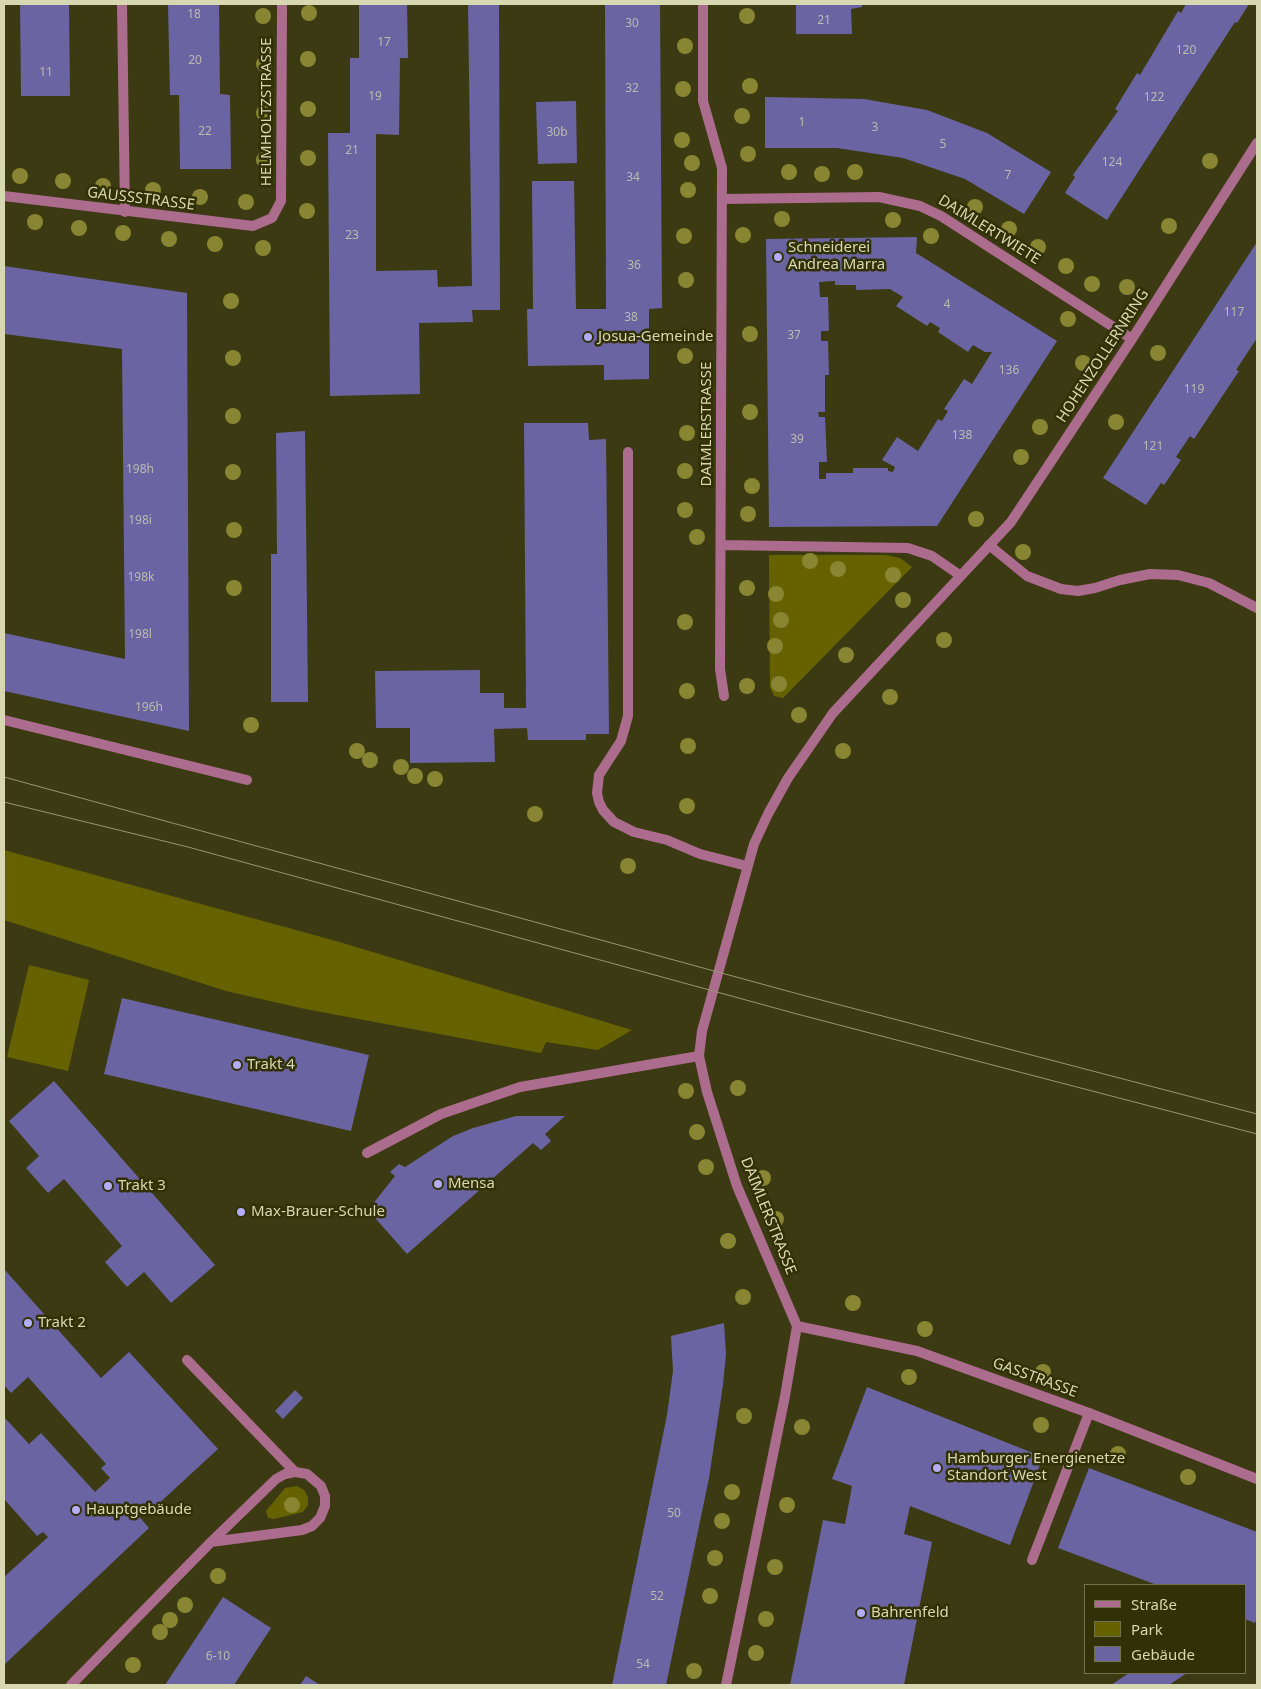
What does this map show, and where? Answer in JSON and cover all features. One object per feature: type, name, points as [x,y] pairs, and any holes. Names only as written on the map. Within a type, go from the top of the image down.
[{"type":"street","points":[[122,4],[124,212]]},
{"type":"street","name":"HELMHOLTZSTRASSE","points":[[272,218],[282,201],[282,4]]},
{"type":"street","name":"DAIMLERSTRASSE","points":[[703,4],[704,101],[722,168],[723,199],[720,669],[724,696]]},
{"type":"street","name":"HOHENZOLLERNRING","points":[[794,770],[833,713],[866,675],[1011,522],[1132,339],[1257,143]]},
{"type":"street","name":"GAUSSSTRASSE","points":[[4,196],[124,212],[253,226],[272,218]]},
{"type":"street","name":"DAIMLERTWIETE","points":[[723,199],[879,197],[920,206],[941,216],[1132,339]]},
{"type":"street","points":[[628,452],[628,716],[621,741],[599,775],[597,792],[599,802],[603,810],[614,822],[634,832],[667,840],[700,854],[747,866]]},
{"type":"street","points":[[722,545],[908,548],[932,556],[961,576]]},
{"type":"street","points":[[989,545],[1027,576],[1061,589],[1078,591],[1150,574],[1178,575],[1209,583],[1257,608]]},
{"type":"street","points":[[4,720],[247,780]]},
{"type":"street","name":"DAIMLERSTRASSE","points":[[794,770],[768,814],[747,866],[702,1031],[699,1056],[707,1092],[737,1186],[797,1326]]},
{"type":"street","points":[[367,1153],[442,1114],[520,1087],[699,1056]]},
{"type":"street","points":[[726,1685],[785,1396],[797,1326]]},
{"type":"street","name":"GASSTRASSE","points":[[797,1326],[916,1352],[1089,1413],[1257,1479]]},
{"type":"street","points":[[187,1360],[295,1472]]},
{"type":"street","points":[[1032,1560],[1089,1413]]},
{"type":"street","points":[[71,1685],[211,1542],[276,1479],[285,1474],[295,1472],[307,1474],[316,1479],[325,1496],[325,1506],[320,1518],[312,1526],[302,1530],[211,1542]]},
{"type":"green space","points":[[769,555],[886,555],[900,558],[912,567],[783,698],[774,696],[770,687]]},
{"type":"green space","points":[[4,850],[336,941],[632,1030],[598,1050],[546,1042],[541,1053],[305,1009],[226,991],[4,920]]},
{"type":"green space","points":[[29,965],[89,980],[68,1071],[7,1057]]},
{"type":"green space","points":[[297,1486],[304,1490],[308,1497],[308,1505],[303,1512],[274,1519],[268,1518],[266,1511],[285,1488]]},
{"type":"building","points":[[20,4],[69,4],[70,96],[21,96]]},
{"type":"building","points":[[168,4],[219,4],[220,94],[230,95],[231,169],[180,169],[179,95],[170,95]]},
{"type":"building","points":[[359,4],[407,4],[408,58],[400,58],[399,135],[376,134],[376,271],[437,270],[438,287],[472,286],[468,4],[499,4],[500,310],[472,310],[473,322],[419,323],[420,394],[330,396],[328,133],[350,133],[350,58],[359,58]]},
{"type":"building","points":[[605,4],[660,4],[662,308],[649,309],[649,379],[604,380],[604,365],[528,366],[527,309],[533,309],[532,181],[574,181],[576,309],[606,309]]},
{"type":"building","points":[[796,4],[862,4],[862,7],[851,9],[852,34],[796,34]]},
{"type":"building","points":[[1186,4],[1249,4],[1237,23],[1235,22],[1107,220],[1065,193],[1075,177],[1073,175],[1118,111],[1115,109],[1137,73],[1140,75],[1178,11],[1181,13]]},
{"type":"building","points":[[765,97],[864,99],[927,110],[987,133],[1051,172],[1024,214],[965,179],[903,158],[837,148],[765,148]]},
{"type":"building","points":[[576,101],[577,163],[538,164],[536,102]]},
{"type":"building","points":[[917,237],[916,253],[1057,341],[937,526],[769,527],[766,239]],"holes":[[[835,281],[835,285],[856,285],[856,290],[890,289],[903,297],[896,306],[927,326],[930,322],[940,328],[938,332],[968,352],[973,345],[985,352],[992,352],[972,384],[964,379],[944,409],[948,411],[942,421],[938,419],[918,451],[897,437],[882,460],[895,467],[893,472],[888,471],[888,468],[853,468],[853,473],[826,473],[826,479],[819,479],[819,462],[827,462],[825,417],[819,417],[818,412],[825,412],[825,375],[829,375],[828,341],[821,341],[821,331],[829,331],[828,297],[820,297],[819,282]]]},
{"type":"building","points":[[1257,242],[1257,338],[1236,370],[1239,371],[1194,439],[1190,436],[1176,457],[1181,460],[1164,485],[1161,483],[1146,505],[1103,478]]},
{"type":"building","points":[[4,266],[187,293],[189,731],[4,691],[4,633],[125,659],[122,349],[4,334]]},
{"type":"building","points":[[524,423],[588,423],[589,440],[606,439],[609,734],[586,734],[586,740],[528,740],[527,728],[494,729],[495,762],[410,763],[410,728],[376,728],[375,671],[480,670],[480,693],[504,693],[504,708],[526,708]]},
{"type":"building","points":[[305,431],[308,702],[271,702],[271,554],[277,554],[276,433]]},
{"type":"building","name":"Trakt 4","points":[[122,998],[369,1055],[351,1131],[104,1074]]},
{"type":"building","name":"Trakt 3","points":[[54,1081],[215,1265],[171,1303],[144,1272],[127,1287],[105,1262],[122,1246],[64,1179],[48,1193],[26,1168],[39,1156],[9,1121]]},
{"type":"building","name":"Mensa","points":[[516,1116],[565,1116],[545,1134],[551,1141],[541,1150],[533,1143],[407,1254],[368,1210],[395,1176],[390,1172],[399,1164],[405,1167],[453,1136],[473,1128]]},
{"type":"building","name":"Hauptgebäude","points":[[4,1269],[101,1378],[129,1352],[218,1449],[155,1507],[148,1501],[135,1512],[149,1528],[4,1665],[4,1577],[48,1537],[43,1532],[37,1536],[4,1499],[4,1417],[29,1444],[41,1433],[95,1492],[110,1478],[101,1468],[106,1464],[28,1377],[11,1393],[4,1385]]},
{"type":"building","points":[[724,1323],[726,1354],[723,1385],[709,1478],[666,1685],[612,1685],[667,1415],[673,1371],[671,1336]]},
{"type":"building","points":[[867,1387],[1043,1457],[1010,1545],[910,1506],[904,1534],[932,1542],[904,1685],[790,1685],[823,1520],[845,1524],[852,1486],[832,1479]]},
{"type":"building","points":[[295,1390],[303,1398],[283,1419],[275,1411]]},
{"type":"building","points":[[1089,1468],[1257,1532],[1257,1617],[1255,1623],[1246,1619],[1246,1584],[1154,1584],[1058,1548]]},
{"type":"building","points":[[223,1597],[271,1628],[234,1685],[165,1685]]},
{"type":"building","points":[[1128,1674],[1186,1674],[1169,1685],[1111,1685]]},
{"type":"building","points":[[306,1676],[320,1685],[300,1685]]},
{"type":"tram line","points":[[4,777],[802,995],[1257,1114]]},
{"type":"tram line","points":[[4,802],[188,847],[797,1014],[1257,1134]]},
{"type":"place","name":"Schneiderei Andrea Marra","points":[[778,257]]},
{"type":"place","name":"Josua-Gemeinde","points":[[588,337]]},
{"type":"place","name":"Trakt 4","points":[[237,1065]]},
{"type":"place","name":"Mensa","points":[[438,1184]]},
{"type":"place","name":"Trakt 3","points":[[108,1186]]},
{"type":"place","name":"Max-Brauer-Schule","points":[[241,1212]]},
{"type":"place","name":"Trakt 2","points":[[28,1323]]},
{"type":"place","name":"Hamburger Energienetze Standort West","points":[[937,1468]]},
{"type":"place","name":"Hauptgebäude","points":[[76,1510]]},
{"type":"place","name":"Bahrenfeld","points":[[861,1613]]}]
